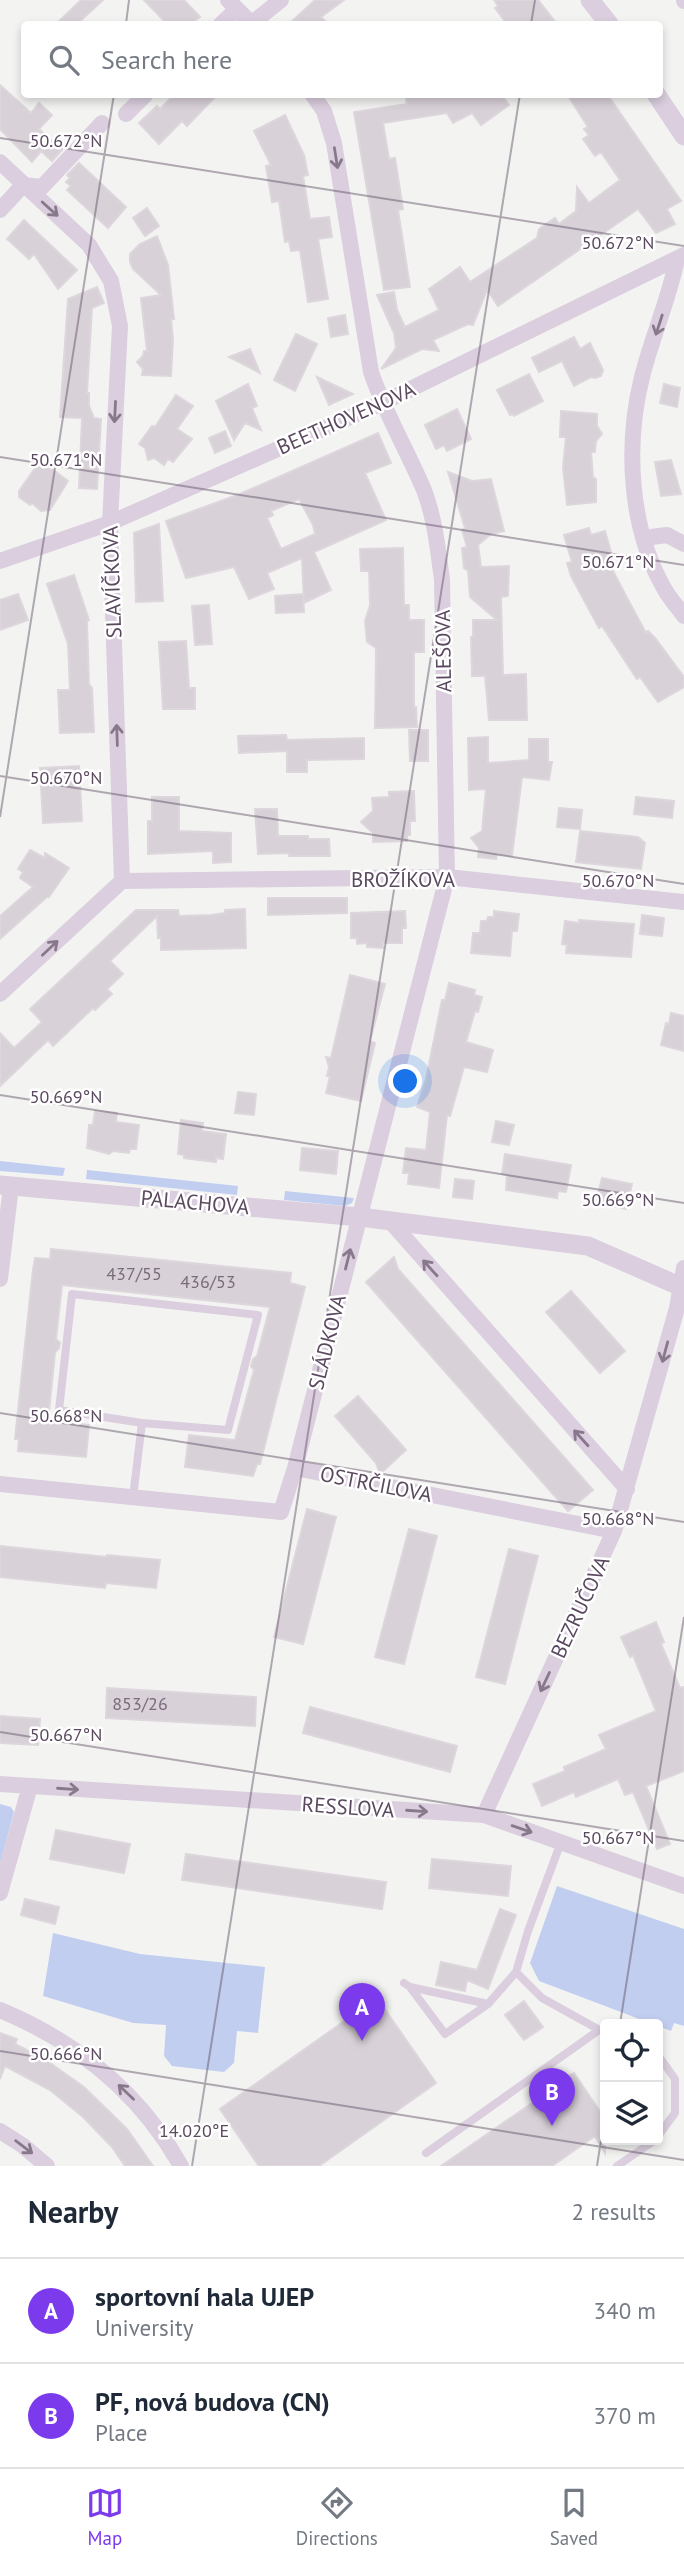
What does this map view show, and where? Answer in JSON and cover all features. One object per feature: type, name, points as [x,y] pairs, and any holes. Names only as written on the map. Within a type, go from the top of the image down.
[{"type":"street","points":[[255,21],[281,0]]},
{"type":"street","points":[[590,0],[607,21]]},
{"type":"street","points":[[223,21],[232,5],[248,21]]},
{"type":"street","points":[[126,114],[142,98]]},
{"type":"street","name":"ALEŠOVA","points":[[316,98],[324,111],[334,144],[371,372],[382,403],[424,492],[436,533],[442,580],[447,877],[360,1217]]},
{"type":"street","points":[[659,98],[684,136]]},
{"type":"street","points":[[0,210],[23,185],[42,187],[102,123]]},
{"type":"street","name":"SLAVÍČKOVA","points":[[0,162],[89,245],[111,281],[120,326],[110,523],[122,881]]},
{"type":"street","points":[[680,257],[642,376],[634,423],[632,467],[644,538],[665,589],[684,616]]},
{"type":"street","name":"BEETHOVENOVA","points":[[0,561],[110,523],[382,403],[680,257]]},
{"type":"street","points":[[644,538],[667,535],[684,544]]},
{"type":"street","name":"BROŽÍKOVA","points":[[122,881],[447,877],[684,902]]},
{"type":"street","points":[[0,994],[122,881]]},
{"type":"street","points":[[0,1279],[5,1185]]},
{"type":"street","name":"PALACHOVA","points":[[5,1185],[360,1217],[587,1246],[683,1280]]},
{"type":"street","name":"SLÁDKOVA","points":[[295,1468],[360,1217]]},
{"type":"street","points":[[390,1221],[627,1489]]},
{"type":"street","name":"BEZRUČOVA","points":[[484,1815],[614,1531],[683,1280]]},
{"type":"street","name":"OSTRČILOVA","points":[[0,1483],[282,1512],[295,1468],[614,1531]]},
{"type":"street","name":"RESSLOVA","points":[[0,1784],[484,1815],[684,1885]]},
{"type":"street","points":[[0,1893],[30,1786]]},
{"type":"street","points":[[0,2010],[37,2025],[107,2073],[137,2102],[167,2141],[181,2166]]},
{"type":"street","points":[[0,2131],[47,2166]]},
{"type":"lane","points":[[72,1294],[258,1315],[228,1430],[142,1423],[59,1410],[72,1294]]},
{"type":"lane","points":[[133,1497],[142,1423]]},
{"type":"lane","points":[[488,2004],[407,1985],[444,2034],[488,2004],[516,1972],[561,1842]]},
{"type":"lane","points":[[516,1972],[542,1998],[600,2030]]},
{"type":"lane","points":[[426,2152],[600,2032]]},
{"type":"lane","points":[[663,2062],[675,2079],[675,2113],[663,2130]]},
{"type":"lane","points":[[617,2166],[647,2145]]},
{"type":"shaded area","points":[[0,1161],[65,1168],[63,1176],[0,1171]]},
{"type":"shaded area","points":[[87,1170],[238,1186],[237,1195],[86,1179]]},
{"type":"shaded area","points":[[285,1191],[354,1198],[352,1203],[345,1206],[284,1200]]},
{"type":"shaded area","points":[[0,1804],[11,1807],[14,1812],[0,1864]]},
{"type":"shaded area","points":[[557,1886],[684,1929],[684,2026],[674,2023],[671,2031],[663,2028],[663,2019],[639,2019],[539,1981],[530,1963]]},
{"type":"shaded area","points":[[53,1933],[140,1954],[265,1967],[258,2033],[237,2031],[234,2063],[224,2072],[172,2066],[164,2056],[166,2025],[133,2023],[43,1996]]},
{"type":"building","points":[[81,0],[103,0],[80,21],[59,21]]},
{"type":"building","points":[[144,0],[184,0],[200,17],[195,21],[164,21]]},
{"type":"building","points":[[315,0],[344,0],[321,17],[325,21],[292,21]]},
{"type":"building","points":[[494,0],[538,0],[555,21],[505,21],[495,8],[498,6]]},
{"type":"building","points":[[0,85],[31,113],[39,103],[52,115],[39,129],[62,150],[52,161],[41,151],[32,162],[0,129]]},
{"type":"building","points":[[171,98],[214,98],[187,126],[182,121],[159,144],[139,123],[157,106],[160,109]]},
{"type":"building","points":[[406,98],[504,98],[509,105],[481,125],[472,113],[453,123],[447,113],[383,123],[389,159],[395,158],[403,209],[398,210],[410,287],[384,290],[354,112],[407,104]]},
{"type":"building","points":[[570,98],[610,98],[681,201],[667,209],[675,224],[656,233],[638,209],[498,306],[487,290],[473,325],[468,324],[433,340],[439,351],[422,349],[381,369],[396,348],[394,333],[377,295],[394,292],[397,310],[405,327],[439,310],[429,289],[460,267],[470,282],[537,238],[539,229],[546,224],[555,218],[559,224],[576,211],[577,187],[589,203],[620,180],[601,152],[595,156],[583,139],[589,135],[584,129],[588,127]]},
{"type":"building","points":[[285,115],[304,155],[308,175],[303,176],[310,219],[329,217],[332,237],[318,239],[328,299],[308,302],[300,250],[291,251],[289,241],[285,242],[279,201],[272,202],[266,166],[271,165],[254,131]]},
{"type":"building","points":[[79,163],[126,207],[108,228],[67,190],[71,186],[66,182],[70,178],[67,175]]},
{"type":"building","points":[[147,208],[159,226],[145,236],[133,218]]},
{"type":"building","points":[[24,220],[77,270],[58,289],[34,254],[29,259],[7,239]]},
{"type":"building","points":[[157,236],[168,265],[174,319],[171,319],[171,376],[142,375],[143,369],[137,362],[144,351],[147,351],[141,298],[161,295],[133,269],[130,254],[140,244]]},
{"type":"building","points":[[97,287],[104,303],[92,308],[87,393],[94,418],[101,419],[97,489],[79,488],[82,418],[60,417],[68,299]]},
{"type":"building","points":[[345,315],[348,334],[331,337],[328,318]]},
{"type":"building","points":[[296,334],[317,344],[295,391],[274,380]]},
{"type":"building","points":[[574,337],[580,349],[590,343],[603,370],[601,376],[591,377],[574,386],[562,361],[539,372],[532,358]]},
{"type":"building","points":[[250,349],[260,373],[229,357]]},
{"type":"building","points":[[529,374],[543,401],[514,416],[510,415],[497,390]]},
{"type":"building","points":[[317,377],[353,394],[329,405]]},
{"type":"building","points":[[248,384],[257,406],[252,408],[261,430],[245,423],[234,440],[216,401]]},
{"type":"building","points":[[664,384],[680,388],[677,407],[660,403]]},
{"type":"building","points":[[176,395],[193,406],[177,429],[192,439],[173,462],[168,459],[164,465],[154,458],[148,460],[145,448],[139,444],[152,426],[155,427]]},
{"type":"building","points":[[457,409],[471,439],[447,451],[444,445],[436,449],[425,425]]},
{"type":"building","points":[[561,411],[597,414],[597,426],[602,434],[596,441],[595,452],[591,452],[593,477],[596,479],[596,502],[567,505],[563,467],[566,437],[560,437]]},
{"type":"building","points":[[225,431],[231,446],[215,453],[209,438]]},
{"type":"building","points":[[378,433],[391,463],[365,473],[386,520],[314,552],[331,590],[304,603],[302,558],[267,573],[274,589],[249,599],[234,567],[186,578],[166,521],[240,494]],"holes":[[[299,499],[315,534],[281,549],[267,518],[273,515],[271,511]]]},
{"type":"building","points":[[671,460],[681,494],[661,496],[655,462]]},
{"type":"building","points":[[44,463],[68,481],[50,510],[41,511],[19,497],[19,491],[38,464],[42,467]]},
{"type":"building","points":[[448,472],[472,481],[491,479],[504,531],[491,534],[478,545],[481,567],[509,566],[508,596],[501,597],[503,675],[526,674],[527,720],[489,720],[485,676],[472,676],[473,620],[497,620],[470,597],[468,571],[464,568],[462,548],[467,547],[462,530],[465,528]]},
{"type":"building","points":[[159,524],[163,601],[136,602],[134,533]]},
{"type":"building","points":[[589,528],[591,535],[605,531],[615,566],[611,567],[646,633],[648,631],[655,638],[684,677],[684,687],[658,702],[640,677],[637,679],[602,626],[599,628],[571,576],[567,563],[572,562],[564,535]]},
{"type":"building","points":[[403,548],[404,605],[409,605],[409,620],[424,620],[424,652],[414,652],[414,707],[417,727],[375,728],[376,648],[367,642],[365,621],[370,605],[369,571],[361,571],[360,549]]},
{"type":"building","points":[[74,575],[89,620],[89,684],[92,688],[94,732],[60,733],[58,690],[70,690],[68,644],[47,584]]},
{"type":"building","points":[[18,594],[28,620],[0,630],[0,600]]},
{"type":"building","points":[[303,594],[304,612],[276,613],[275,596]]},
{"type":"building","points":[[209,605],[212,644],[195,645],[192,606]]},
{"type":"building","points":[[186,641],[189,688],[195,688],[195,709],[163,709],[159,642]]},
{"type":"building","points":[[409,730],[428,730],[428,761],[410,761]]},
{"type":"building","points":[[286,735],[287,740],[364,738],[364,759],[307,760],[307,772],[287,772],[287,751],[239,753],[238,736]]},
{"type":"building","points":[[488,737],[488,763],[529,760],[529,739],[548,739],[548,762],[552,762],[549,780],[522,777],[512,856],[497,854],[496,859],[478,857],[479,848],[471,838],[482,831],[486,789],[469,790],[468,738]]},
{"type":"building","points":[[79,766],[82,821],[43,823],[40,768]]},
{"type":"building","points":[[414,791],[415,821],[410,821],[407,841],[373,842],[373,833],[361,822],[373,811],[372,798],[389,797],[389,792]]},
{"type":"building","points":[[152,797],[179,797],[179,831],[231,833],[231,862],[213,863],[213,851],[148,854],[148,821],[152,821]]},
{"type":"building","points":[[636,797],[674,801],[672,818],[634,814]]},
{"type":"building","points":[[559,808],[582,810],[580,829],[557,827]]},
{"type":"building","points":[[255,809],[277,809],[278,836],[329,839],[330,856],[258,854]]},
{"type":"building","points":[[580,831],[638,837],[645,843],[641,869],[576,862]]},
{"type":"building","points":[[30,850],[45,858],[45,853],[69,868],[49,897],[0,939],[0,916],[33,887],[20,878],[23,872],[18,869]]},
{"type":"building","points":[[268,898],[347,898],[347,913],[268,915]]},
{"type":"building","points":[[245,909],[246,948],[161,950],[157,916],[110,961],[123,974],[107,989],[112,994],[53,1046],[48,1040],[0,1086],[0,1033],[14,1048],[42,1022],[30,1009],[136,910],[178,910],[179,916],[211,915],[225,913],[225,910]]},
{"type":"building","points":[[405,911],[406,928],[402,928],[402,943],[383,943],[383,948],[367,947],[367,943],[357,944],[357,938],[351,938],[351,913]]},
{"type":"building","points":[[494,911],[519,914],[517,931],[512,931],[510,956],[471,953],[473,933],[480,933],[481,921],[494,917]]},
{"type":"building","points":[[642,915],[664,918],[662,936],[640,934]]},
{"type":"building","points":[[579,920],[634,924],[631,957],[566,953],[567,945],[562,944],[565,921],[579,923]]},
{"type":"building","points":[[350,975],[385,984],[370,1041],[375,1043],[361,1101],[326,1093],[330,1076],[327,1076],[329,1067],[326,1057],[331,1058]]},
{"type":"building","points":[[449,983],[475,990],[474,995],[482,997],[466,1042],[493,1050],[487,1072],[464,1067],[450,1116],[447,1115],[439,1188],[408,1184],[409,1173],[403,1173],[406,1148],[426,1150],[430,1112],[417,1107],[426,1079],[442,1000],[445,1000]]},
{"type":"building","points":[[671,1013],[684,1016],[684,1051],[661,1045]]},
{"type":"building","points":[[238,1092],[256,1094],[254,1115],[235,1113]]},
{"type":"building","points":[[95,1111],[117,1113],[116,1122],[139,1125],[136,1149],[130,1149],[129,1153],[113,1151],[109,1154],[87,1148],[89,1125],[93,1125]]},
{"type":"building","points":[[181,1120],[203,1123],[202,1131],[226,1134],[223,1159],[216,1158],[216,1162],[184,1158],[184,1155],[178,1154]]},
{"type":"building","points":[[496,1121],[514,1125],[509,1145],[492,1142]]},
{"type":"building","points":[[302,1148],[338,1151],[336,1174],[300,1170]]},
{"type":"building","points":[[505,1154],[571,1165],[566,1192],[558,1191],[557,1198],[506,1190],[507,1175],[502,1174]]},
{"type":"building","points":[[602,1178],[632,1184],[626,1209],[596,1202]]},
{"type":"building","points":[[455,1179],[474,1181],[472,1199],[453,1197]]},
{"type":"building","points":[[51,1249],[291,1273],[290,1283],[305,1287],[260,1464],[257,1464],[253,1476],[185,1467],[189,1435],[235,1440],[254,1370],[251,1366],[257,1356],[270,1307],[62,1285],[56,1339],[60,1343],[55,1353],[48,1421],[89,1425],[86,1457],[18,1451],[19,1439],[15,1439],[33,1269],[35,1258],[50,1259]]},
{"type":"building","points":[[394,1257],[398,1269],[593,1490],[568,1511],[366,1282]]},
{"type":"building","points":[[571,1291],[625,1351],[600,1373],[546,1312]]},
{"type":"building","points":[[358,1396],[406,1450],[380,1474],[376,1463],[335,1416]]},
{"type":"building","points":[[307,1509],[336,1517],[303,1644],[274,1637]]},
{"type":"building","points":[[409,1529],[437,1536],[404,1664],[375,1657]]},
{"type":"building","points":[[0,1546],[160,1560],[156,1588],[106,1583],[105,1588],[0,1577]]},
{"type":"building","points":[[509,1549],[538,1556],[505,1684],[476,1677]]},
{"type":"building","points":[[656,1622],[664,1642],[661,1644],[680,1688],[684,1687],[684,1771],[646,1786],[670,1844],[657,1849],[633,1792],[625,1795],[618,1779],[576,1797],[574,1792],[542,1806],[533,1784],[565,1771],[564,1767],[606,1749],[599,1735],[656,1711],[633,1655],[630,1657],[621,1637]]},
{"type":"building","points":[[107,1688],[256,1697],[255,1726],[106,1718]]},
{"type":"building","points":[[310,1707],[457,1746],[450,1772],[303,1733]]},
{"type":"building","points":[[0,1716],[40,1719],[38,1745],[0,1743]]},
{"type":"building","points":[[56,1830],[130,1844],[124,1873],[50,1859]]},
{"type":"building","points":[[186,1854],[386,1882],[382,1909],[182,1880]]},
{"type":"building","points":[[432,1859],[511,1866],[508,1896],[429,1888]]},
{"type":"building","points":[[25,1899],[59,1907],[55,1924],[21,1915]]},
{"type":"building","points":[[500,1909],[516,1915],[488,1989],[467,1980],[465,1991],[436,1985],[441,1962],[477,1970]]},
{"type":"building","points":[[377,1998],[436,2083],[319,2166],[259,2166],[220,2109]]},
{"type":"building","points":[[524,2001],[543,2027],[524,2040],[505,2015]]},
{"type":"building","points":[[0,2033],[17,2039],[15,2044],[46,2060],[84,2087],[127,2129],[153,2166],[125,2166],[112,2147],[83,2117],[50,2090],[5,2066],[0,2079]]},
{"type":"building","points":[[574,2073],[600,2112],[600,2144],[595,2136],[552,2166],[441,2166],[545,2094],[543,2091]]},
{"type":"place","name":"sportovní hala UJEP","points":[[362,2041]]},
{"type":"place","name":"PF, nová budova (CN)","points":[[552,2126]]}]
